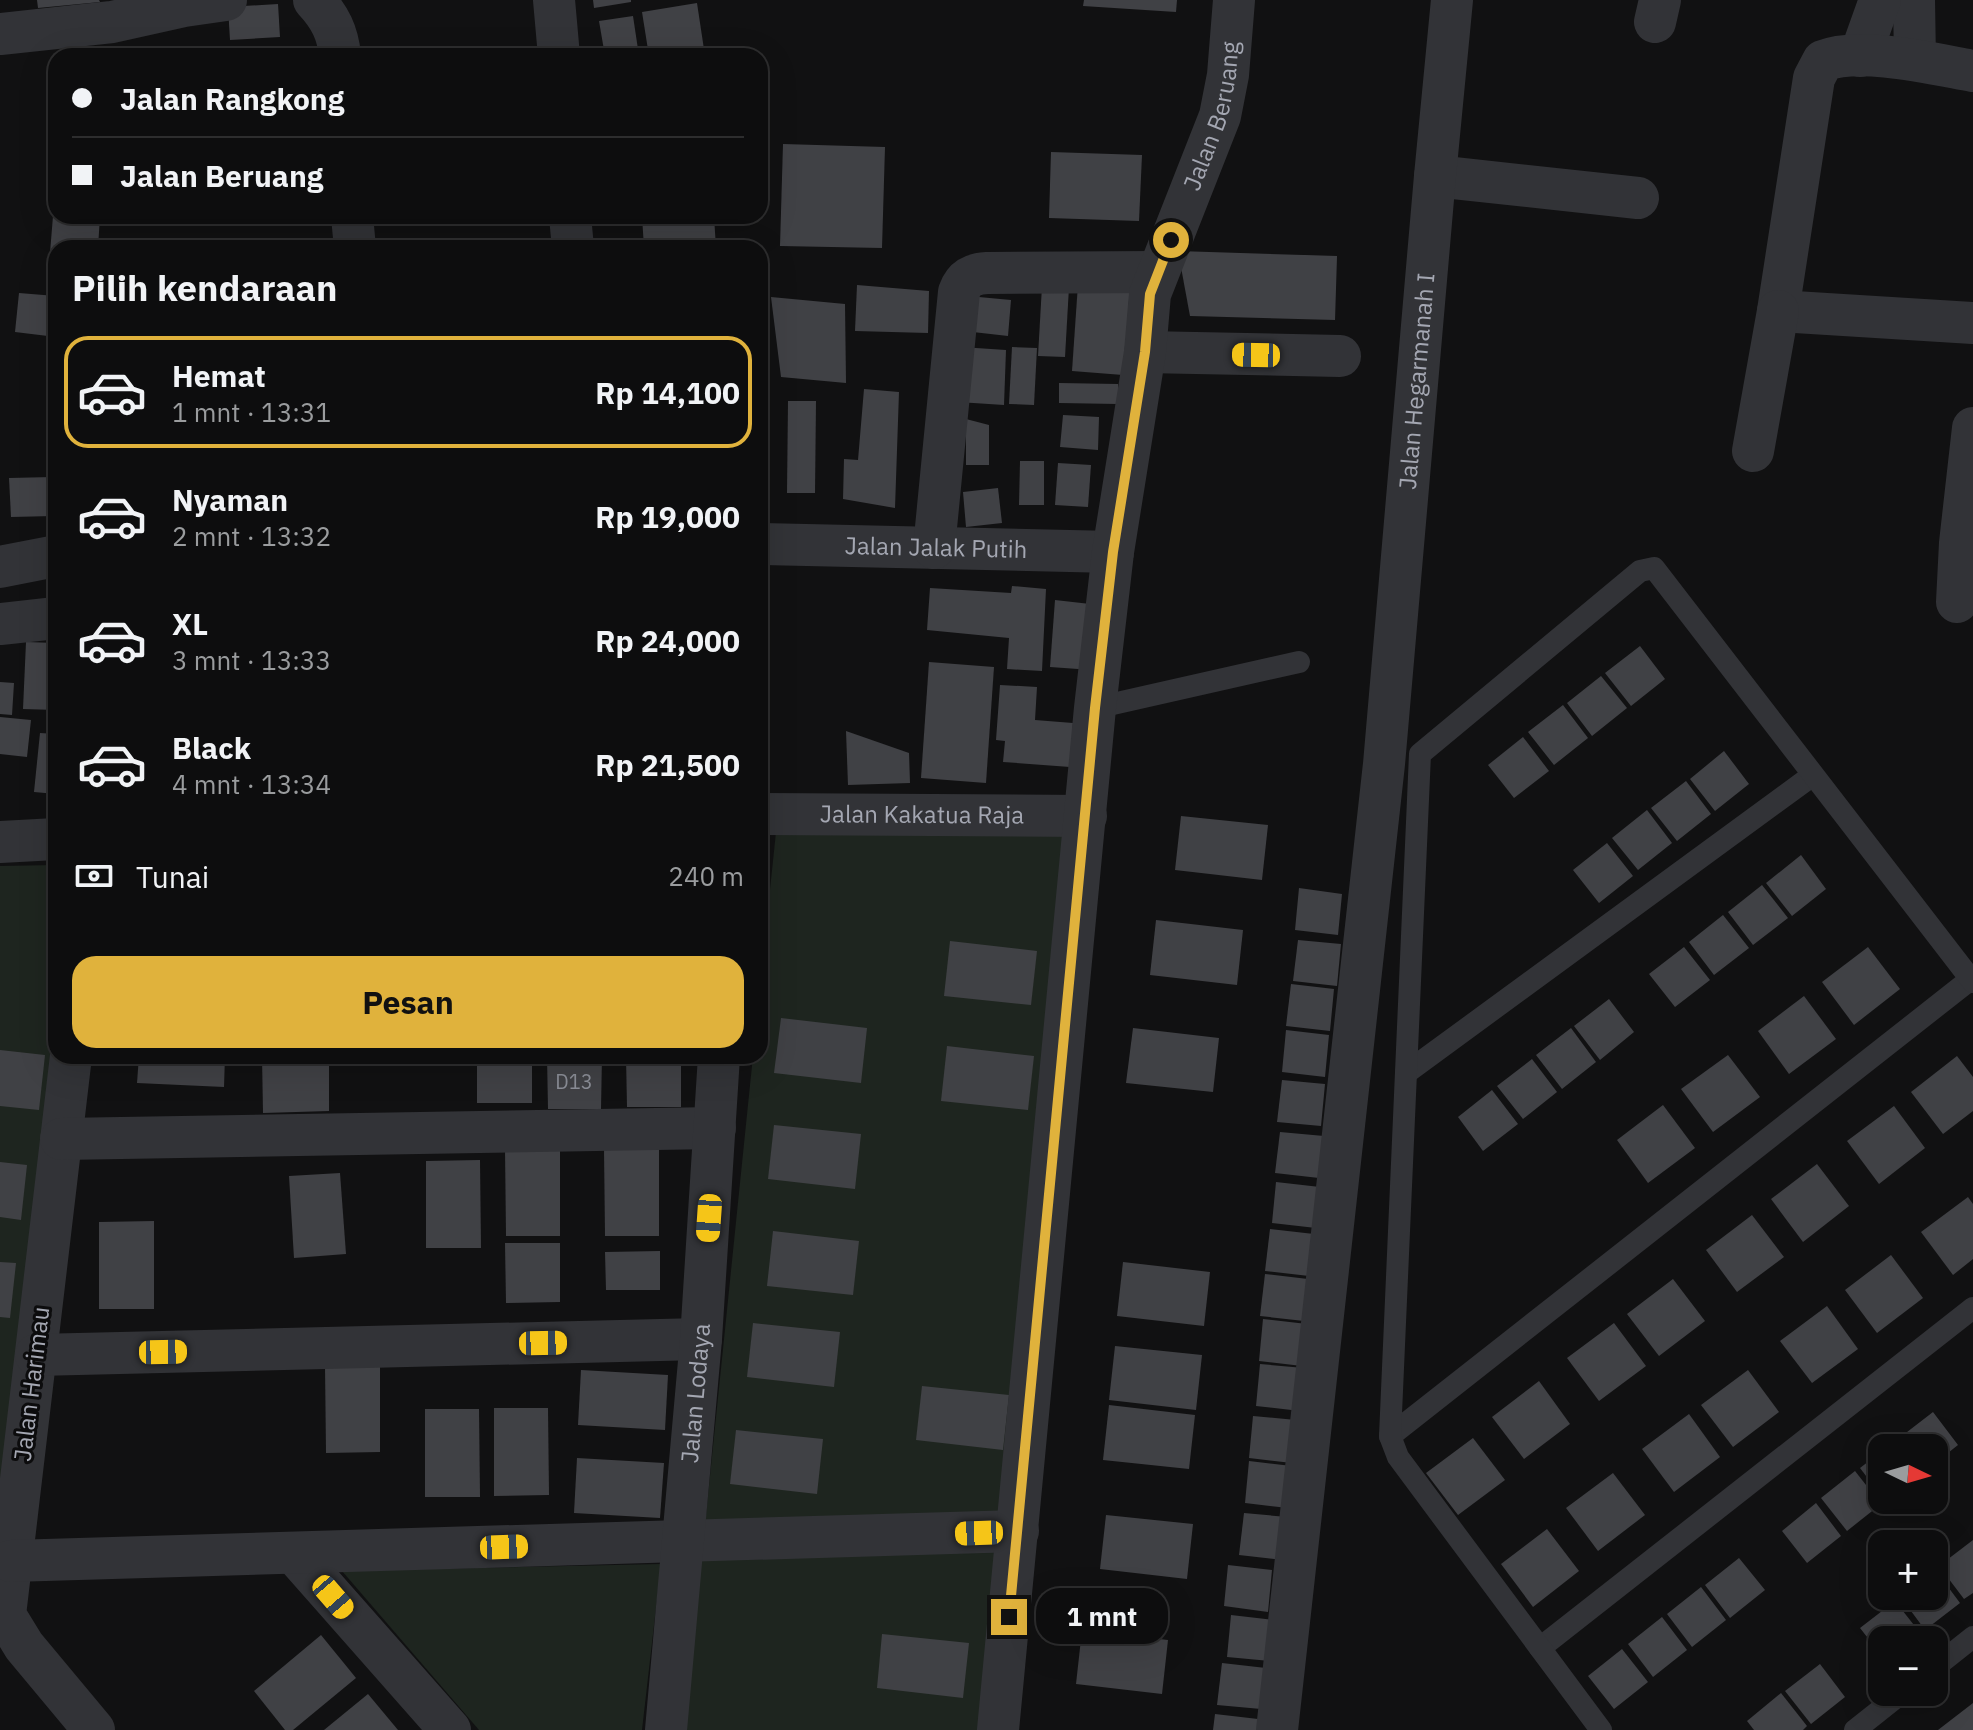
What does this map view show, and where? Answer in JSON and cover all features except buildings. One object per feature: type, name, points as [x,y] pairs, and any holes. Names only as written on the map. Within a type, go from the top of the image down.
[{"type":"street","points":[[0,34],[112,22],[226,0]]},
{"type":"street","points":[[314,0],[330,16],[339,48]]},
{"type":"street","points":[[554,0],[558,48]]},
{"type":"street","name":"Jalan Beruang","points":[[1086,816],[1113,552],[1145,352],[1150,294],[1220,116],[1228,75],[1234,0]]},
{"type":"street","name":"Jalan Hegarmanah I","points":[[1277,1730],[1384,764],[1452,0]]},
{"type":"street","points":[[1860,56],[1880,0]]},
{"type":"street","points":[[1914,0],[1915,60]]},
{"type":"street","points":[[1753,451],[1814,78],[1823,61],[1834,56],[1860,56],[1915,60],[1973,71]]},
{"type":"street","points":[[1435,176],[1638,198]]},
{"type":"street","points":[[934,548],[959,292],[965,280],[987,273],[1157,272]]},
{"type":"street","points":[[1778,311],[1973,323]]},
{"type":"street","points":[[1145,352],[1340,356]]},
{"type":"street","points":[[1957,602],[1960,543],[1973,428]]},
{"type":"street","name":"Jalan Jalak Putih","points":[[768,544],[1113,552]]},
{"type":"street","points":[[0,567],[48,558]]},
{"type":"street","points":[[0,624],[48,619]]},
{"type":"street","name":"Jalan Kakatua Raja","points":[[768,814],[1086,816]]},
{"type":"street","points":[[998,1730],[1086,816]]},
{"type":"street","points":[[0,842],[48,839]]},
{"type":"street","name":"Jalan Harimau","points":[[70,1064],[5,1615],[24,1646],[94,1730]]},
{"type":"street","name":"Jalan Lodaya","points":[[666,1730],[701,1339],[719,1064]]},
{"type":"street","points":[[61,1139],[715,1128]]},
{"type":"street","points":[[36,1355],[701,1339]]},
{"type":"street","points":[[11,1561],[1018,1531]]},
{"type":"street","points":[[294,1553],[450,1730]]},
{"type":"lane","points":[[1390,1436],[1972,980],[1654,568],[1640,571],[1420,754],[1390,1436],[1398,1457],[1601,1730]]},
{"type":"lane","points":[[1095,708],[1299,662]]},
{"type":"lane","points":[[1406,1073],[1813,775]]},
{"type":"lane","points":[[1540,1648],[1973,1308]]},
{"type":"lane","points":[[1948,1657],[1973,1637]]},
{"type":"lane","points":[[1855,1730],[1885,1706]]},
{"type":"shaded area","points":[[1085,830],[999,1730],[684,1730],[752,1064],[768,1064],[768,908],[776,832]]},
{"type":"shaded area","points":[[48,865],[48,1064],[55,1064],[0,1530],[0,866]]},
{"type":"shaded area","points":[[661,1564],[642,1730],[479,1730],[342,1571]]},
{"type":"route","points":[[1009,1617],[1095,708],[1113,552],[1145,352],[1150,294],[1171,240]]}]
